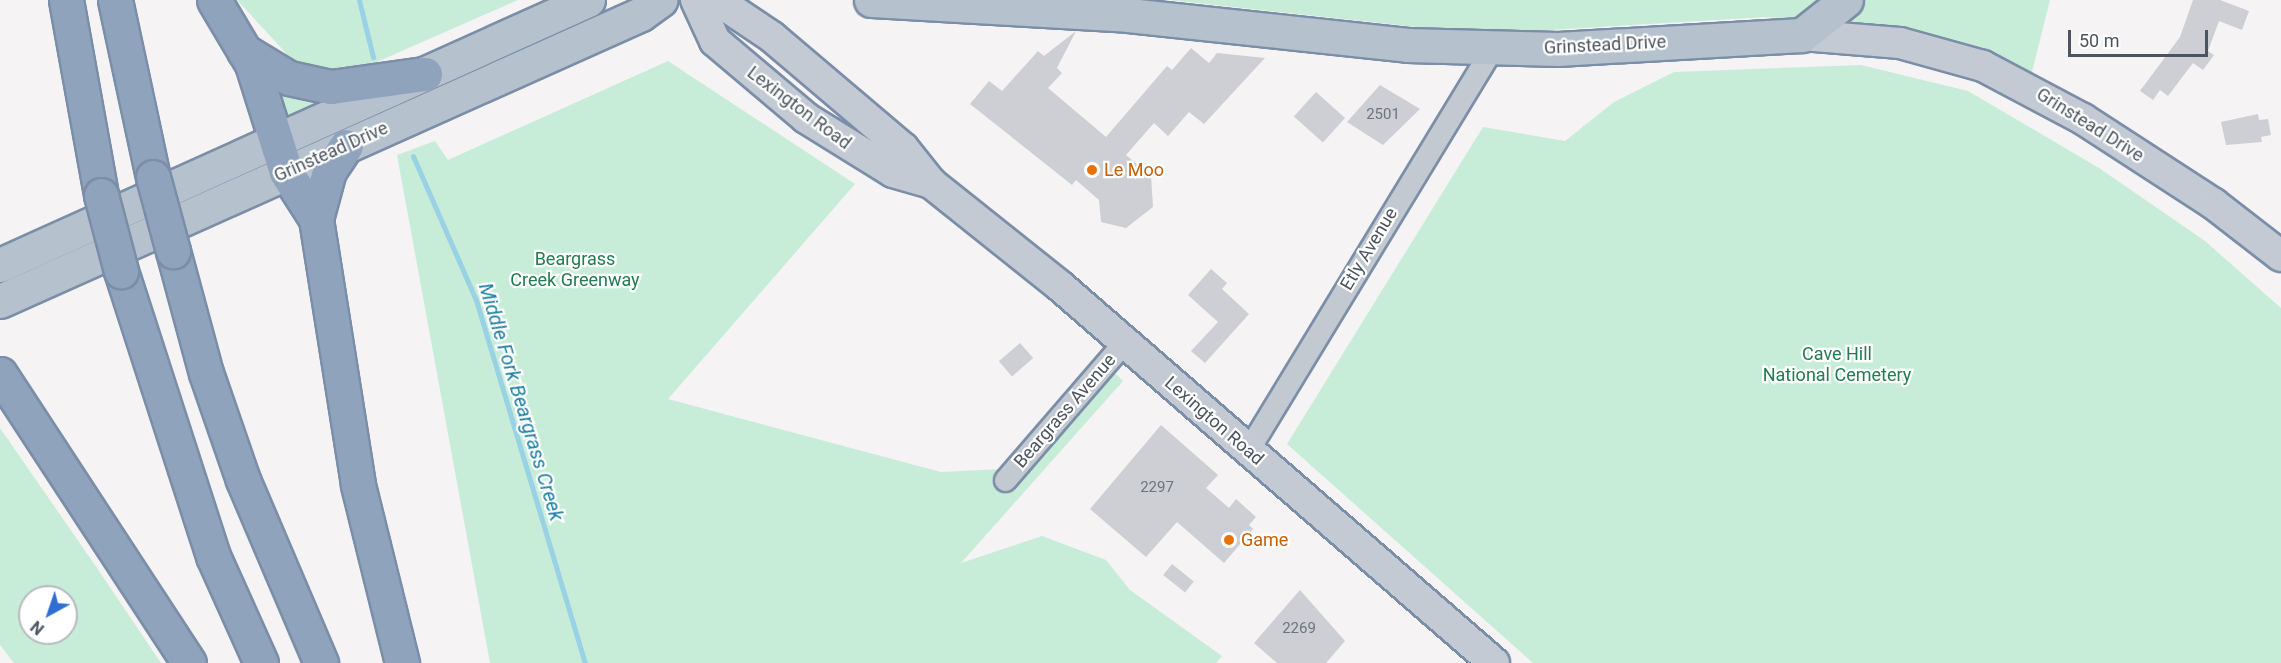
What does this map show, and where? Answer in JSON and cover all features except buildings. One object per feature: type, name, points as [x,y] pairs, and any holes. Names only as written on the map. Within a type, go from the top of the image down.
[{"type":"highway","points":[[66,0],[101,195],[121,271],[213,556],[261,663]]},
{"type":"highway","points":[[115,0],[153,177],[206,373],[243,480],[321,663]]},
{"type":"highway","points":[[214,0],[244,51],[286,172],[316,219],[358,485],[402,663]]},
{"type":"highway","points":[[244,51],[289,78],[331,87],[425,74]]},
{"type":"highway","points":[[316,219],[329,171],[346,146]]},
{"type":"highway","points":[[0,374],[12,402],[189,663]]},
{"type":"main road","name":"Grinstead Drive","points":[[0,265],[588,0]]},
{"type":"main road","name":"Grinstead Drive","points":[[0,301],[641,14],[660,0]]},
{"type":"main road","name":"Lexington Road","points":[[696,0],[715,40],[787,104],[893,172],[931,183]]},
{"type":"main road","name":"Lexington Road","points":[[717,0],[772,37],[903,148],[931,183],[1124,342],[1494,663]]},
{"type":"main road","name":"Grinstead Drive","points":[[872,0],[1060,10],[1492,49],[1802,35],[1900,43],[1983,66],[2093,125],[2214,204],[2281,256]]},
{"type":"main road","points":[[1802,35],[1846,0]]},
{"type":"street","name":"Etly Avenue","points":[[1248,450],[1492,49]]},
{"type":"street","name":"Beargrass Avenue","points":[[1005,480],[1124,342]]},
{"type":"green space","points":[[237,0],[518,0],[363,68],[321,71],[296,64]]},
{"type":"green space","points":[[1170,0],[2050,0],[2032,72],[1952,40],[1895,27],[1766,17],[1517,32],[1417,27]]},
{"type":"green space","name":"Beargrass Creek Greenway","points":[[668,61],[855,184],[668,399],[941,472],[1002,469],[1100,358],[1123,381],[961,563],[1042,536],[1106,560],[1130,590],[1222,656],[1216,663],[490,663],[397,155],[435,141],[448,160]]},
{"type":"green space","name":"Cave Hill National Cemetery","points":[[1861,65],[1968,91],[2099,168],[2205,241],[2281,308],[2281,663],[1533,663],[1287,444],[1483,127],[1565,141],[1614,102],[1674,72]]},
{"type":"green space","points":[[270,78],[324,100],[284,124]]},
{"type":"green space","points":[[0,428],[161,663],[14,663],[0,645]]},
{"type":"waterway","name":"Middle Fork Beargrass Creek","points":[[359,0],[373,57]]},
{"type":"waterway","name":"Middle Fork Beargrass Creek","points":[[413,156],[476,300],[585,663]]},
{"type":"place","name":"Le Moo","points":[[1092,170]]},
{"type":"place","name":"Game","points":[[1229,540]]}]
